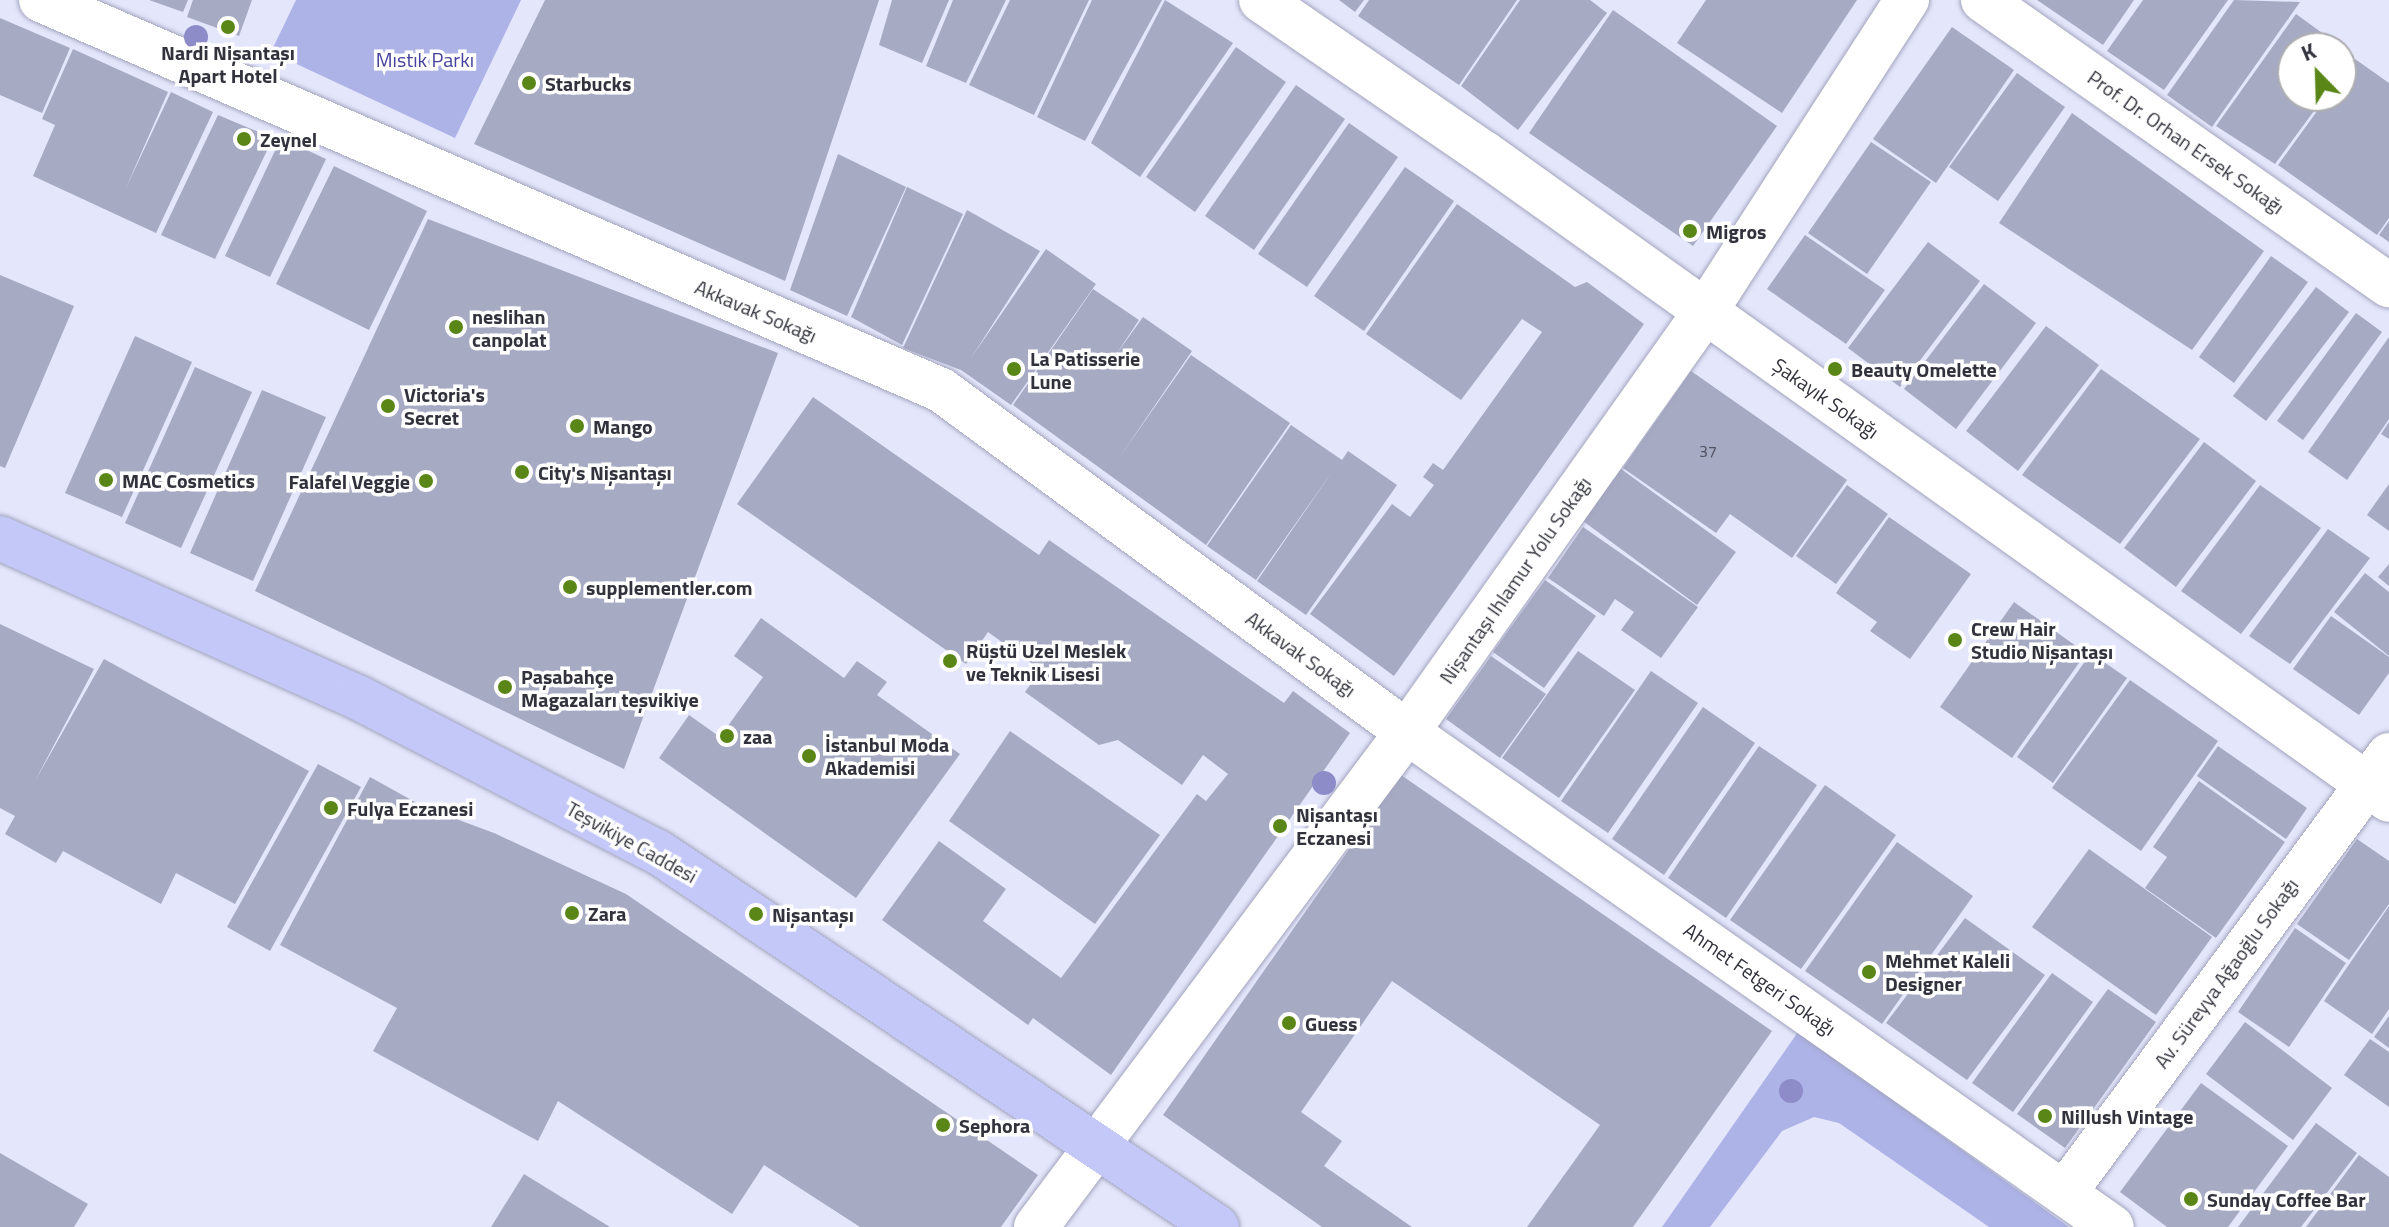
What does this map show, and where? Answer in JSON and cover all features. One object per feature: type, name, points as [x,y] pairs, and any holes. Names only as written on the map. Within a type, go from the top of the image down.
[{"type":"main road","name":"Teşvikiye Caddesi","points":[[0,538],[359,698],[658,852],[1099,1144],[1217,1227]]},
{"type":"street","name":"Akkavak Sokağı","points":[[41,0],[941,390],[1407,732]]},
{"type":"street","name":"Şakayık Sokağı","points":[[1261,0],[1705,312],[2382,779]]},
{"type":"street","name":"Nişantaşı Ihlamur Yolu Sokağı","points":[[1036,1227],[1407,732],[1705,312],[1907,0]]},
{"type":"street","name":"Prof. Dr. Orhan Ersek Sokağı","points":[[1983,0],[2389,285]]},
{"type":"street","name":"Ahmet Fetgeri Sokağı","points":[[1407,732],[2112,1227]]},
{"type":"street","name":"Av. Süreyya Ağaoğlu Sokağı","points":[[2065,1192],[2382,779]]},
{"type":"green space","name":"Mıstık Parkı","points":[[296,0],[521,0],[455,138],[271,52]]},
{"type":"green space","points":[[1798,1032],[2069,1227],[1989,1227],[1839,1123],[1814,1117],[1782,1131],[1710,1227],[1662,1227]]},
{"type":"building","points":[[149,0],[188,0],[183,12]]},
{"type":"building","name":"Nardi Nişantaşı Apart Hotel","points":[[193,0],[252,0],[239,36],[187,17]]},
{"type":"building","points":[[545,0],[879,0],[785,281],[474,144]]},
{"type":"building","points":[[892,0],[949,0],[922,63],[879,45]]},
{"type":"building","points":[[953,0],[1006,0],[966,83],[926,66]]},
{"type":"building","points":[[1010,0],[1089,0],[1034,115],[969,85]]},
{"type":"building","points":[[1092,0],[1162,0],[1085,141],[1037,117]]},
{"type":"building","points":[[1165,0],[1233,43],[1140,177],[1091,143]]},
{"type":"building","points":[[1339,0],[1364,0],[1355,12]]},
{"type":"building","points":[[1369,0],[1517,0],[1459,85],[1358,16]]},
{"type":"building","points":[[1520,0],[1590,0],[1607,13],[1518,130],[1461,86]]},
{"type":"building","points":[[1706,0],[1857,0],[1782,113],[1677,43]]},
{"type":"building","points":[[2037,0],[2134,0],[2103,45]]},
{"type":"building","points":[[2143,0],[2228,0],[2164,90],[2107,51]]},
{"type":"building","points":[[2234,0],[2300,2],[2212,127],[2167,95]]},
{"type":"building","points":[[1613,10],[1777,126],[1693,246],[1529,133]]},
{"type":"building","points":[[2296,14],[2321,32],[2283,32]]},
{"type":"building","points":[[0,18],[70,48],[42,113],[0,95]]},
{"type":"building","points":[[1952,27],[2014,70],[1936,183],[1873,139]]},
{"type":"building","points":[[2277,41],[2277,112],[2313,112],[2275,164],[2216,126]]},
{"type":"building","points":[[1236,47],[1286,82],[1195,212],[1146,177]]},
{"type":"building","points":[[73,49],[168,92],[125,190],[171,92],[213,112],[156,233],[33,176],[55,125],[42,119]]},
{"type":"building","points":[[2357,60],[2389,83],[2389,218],[2377,235],[2278,165],[2316,112],[2357,112]]},
{"type":"building","points":[[2017,73],[2065,107],[1998,201],[1949,167]]},
{"type":"building","points":[[1296,85],[1345,119],[1254,250],[1205,216]]},
{"type":"building","points":[[2072,113],[2264,251],[2192,350],[1999,223]]},
{"type":"building","points":[[218,115],[273,138],[215,259],[161,235]]},
{"type":"building","points":[[1349,123],[1398,157],[1307,287],[1258,254]]},
{"type":"building","points":[[281,138],[326,159],[270,277],[225,256]]},
{"type":"building","points":[[1871,142],[1931,182],[1867,274],[1808,233]]},
{"type":"building","points":[[838,154],[906,187],[847,316],[790,290]]},
{"type":"building","points":[[334,166],[427,211],[369,330],[276,284]]},
{"type":"building","points":[[1405,167],[1454,201],[1364,331],[1314,296]]},
{"type":"building","points":[[907,187],[963,214],[902,345],[851,317]]},
{"type":"building","points":[[1457,204],[1575,287],[1587,282],[1644,324],[1394,676],[1310,614],[1392,504],[1410,517],[1434,485],[1423,477],[1433,463],[1443,470],[1542,332],[1522,319],[1461,400],[1366,334]]},
{"type":"building","points":[[967,210],[1040,251],[971,358],[1046,249],[1096,284],[1011,405],[961,370],[903,348]]},
{"type":"building","name":"City's Nişantaşı","points":[[428,219],[778,353],[624,769],[255,591]]},
{"type":"building","points":[[2389,221],[2389,242],[2379,235]]},
{"type":"building","points":[[1805,235],[1885,290],[1846,344],[1767,289]]},
{"type":"building","points":[[1928,242],[1980,281],[1900,387],[1848,348]]},
{"type":"building","points":[[2271,256],[2308,282],[2234,383],[2199,357]]},
{"type":"building","points":[[0,275],[74,306],[5,468],[0,466]]},
{"type":"building","points":[[1984,284],[2036,323],[1956,429],[1904,389]]},
{"type":"building","points":[[2316,287],[2349,312],[2266,421],[2233,396]]},
{"type":"building","points":[[1093,289],[1139,320],[1115,356],[1143,317],[1192,351],[1119,458],[1191,355],[1290,423],[1206,545],[1013,405]]},
{"type":"building","points":[[2356,313],[2382,332],[2303,440],[2277,421]]},
{"type":"building","points":[[2046,326],[2099,365],[2018,471],[1966,431]]},
{"type":"building","points":[[135,336],[192,362],[122,517],[65,493]]},
{"type":"building","points":[[2389,337],[2389,419],[2347,480],[2308,452]]},
{"type":"building","points":[[195,367],[252,392],[181,548],[125,523]]},
{"type":"building","points":[[2101,369],[2200,439],[2120,544],[2022,475]]},
{"type":"building","points":[[1691,371],[1847,480],[1792,558],[1730,514],[1716,533],[1623,468]]},
{"type":"building","points":[[262,390],[326,417],[253,581],[190,553]]},
{"type":"building","points":[[813,397],[1039,555],[1049,540],[1284,703],[1293,691],[1350,733],[1111,1075],[1033,1018],[1028,1025],[882,920],[939,841],[1006,889],[983,921],[1061,978],[1197,794],[1206,801],[1228,774],[1203,755],[1182,785],[1118,740],[1099,745],[1025,692],[1041,670],[988,632],[966,664],[737,504]]},
{"type":"building","points":[[2389,422],[2389,439],[2381,434]]},
{"type":"building","points":[[1291,425],[1342,460],[1348,451],[1397,485],[1306,615],[1257,581],[1334,469],[1256,580],[1207,546]]},
{"type":"building","points":[[2204,442],[2256,481],[2176,587],[2124,548]]},
{"type":"building","points":[[1621,469],[1736,552],[1697,605],[1583,521]]},
{"type":"building","points":[[2389,484],[2389,531],[2367,515]]},
{"type":"building","points":[[1847,485],[1888,514],[1836,584],[1796,556]]},
{"type":"building","points":[[2260,485],[2321,528],[2241,634],[2181,591]]},
{"type":"building","points":[[1889,517],[1971,574],[1910,659],[1870,631],[1877,622],[1836,593]]},
{"type":"building","points":[[1583,527],[1698,607],[1661,658],[1621,630],[1634,612],[1615,599],[1604,616],[1548,578]]},
{"type":"building","points":[[2328,529],[2370,558],[2290,664],[2249,636]]},
{"type":"building","points":[[2389,564],[2389,586],[2378,577]]},
{"type":"building","points":[[2365,573],[2389,592],[2389,656],[2334,612]]},
{"type":"building","points":[[1545,580],[1596,616],[1544,688],[1493,652]]},
{"type":"building","points":[[2014,602],[2086,653],[2012,758],[1940,707]]},
{"type":"building","points":[[2331,616],[2389,657],[2389,673],[2359,715],[2293,669]]},
{"type":"building","name":"İstanbul Moda Akademisi","points":[[761,618],[844,678],[857,661],[887,682],[877,695],[960,754],[856,898],[659,758],[689,715],[720,737],[763,677],[734,656]]},
{"type":"building","points":[[0,624],[94,669],[35,781],[104,659],[309,771],[235,904],[176,873],[161,904],[63,851],[56,863],[5,834],[15,816],[0,808]]},
{"type":"building","points":[[1578,651],[1635,690],[1559,798],[1502,758]]},
{"type":"building","points":[[2091,653],[2127,678],[2053,783],[2017,757]]},
{"type":"building","points":[[1491,656],[1546,694],[1500,758],[1446,719]]},
{"type":"building","points":[[1651,671],[1698,703],[1608,833],[1561,801]]},
{"type":"building","points":[[2130,680],[2218,741],[2141,851],[2052,788]]},
{"type":"building","points":[[1703,707],[1755,743],[1664,875],[1612,839]]},
{"type":"building","points":[[1010,731],[1160,835],[1095,924],[949,821]]},
{"type":"building","points":[[1759,746],[1817,785],[1726,918],[1668,878]]},
{"type":"building","points":[[2218,746],[2307,808],[2286,839],[2197,776]]},
{"type":"building","points":[[318,764],[361,787],[270,951],[227,927]]},
{"type":"building","points":[[1401,775],[1772,1031],[1633,1227],[1527,1227],[1600,1125],[1392,981],[1301,1112],[1342,1141],[1324,1166],[1412,1227],[1322,1227],[1163,1115]]},
{"type":"building","points":[[370,777],[424,807],[494,833],[626,894],[1038,1175],[1001,1227],[860,1227],[764,1165],[732,1214],[558,1101],[538,1141],[373,1051],[397,1008],[280,945]]},
{"type":"building","points":[[2199,781],[2285,842],[2216,938],[2145,888],[2167,857],[2153,847]]},
{"type":"building","points":[[1825,785],[1896,835],[1801,969],[1730,920]]},
{"type":"building","points":[[2357,839],[2389,861],[2389,904],[2349,960],[2297,924]]},
{"type":"building","points":[[1897,842],[1973,896],[1882,1024],[1805,971]]},
{"type":"building","points":[[2089,849],[2212,937],[2156,1015],[2032,927]]},
{"type":"building","points":[[2389,906],[2389,1009],[2372,1034],[2324,1001]]},
{"type":"building","points":[[1965,918],[2045,975],[1967,1080],[1886,1023]]},
{"type":"building","points":[[2295,928],[2346,963],[2289,1047],[2238,1012]]},
{"type":"building","points":[[2052,973],[2093,1002],[2013,1112],[1972,1083]]},
{"type":"building","points":[[2108,989],[2156,1022],[2065,1148],[2017,1114]]},
{"type":"building","points":[[2389,1016],[2389,1048],[2374,1037]]},
{"type":"building","points":[[2245,1022],[2332,1088],[2293,1140],[2206,1074]]},
{"type":"building","points":[[2370,1039],[2389,1052],[2389,1107],[2344,1075]]},
{"type":"building","points":[[2201,1083],[2288,1146],[2228,1227],[2167,1227],[2120,1192]]},
{"type":"building","points":[[2316,1123],[2357,1153],[2301,1227],[2238,1227]]},
{"type":"building","points":[[0,1153],[88,1204],[74,1227],[0,1227]]},
{"type":"building","points":[[2359,1155],[2389,1177],[2389,1227],[2306,1227]]},
{"type":"building","points":[[524,1174],[610,1227],[491,1227]]},
{"type":"place","name":"Nardi Nişantaşı Apart Hotel","points":[[228,27]]},
{"type":"place","name":"Starbucks","points":[[529,83]]},
{"type":"place","name":"Zeynel","points":[[244,139]]},
{"type":"place","name":"Migros","points":[[1690,231]]},
{"type":"place","name":"neslihan canpolat","points":[[456,327]]},
{"type":"place","name":"La Patisserie Lune","points":[[1014,369]]},
{"type":"place","name":"Beauty Omelette","points":[[1835,369]]},
{"type":"place","name":"Victoria's Secret","points":[[388,406]]},
{"type":"place","name":"Mango","points":[[577,426]]},
{"type":"place","name":"City's Nişantaşı","points":[[522,472]]},
{"type":"place","name":"MAC Cosmetics","points":[[106,480]]},
{"type":"place","name":"Falafel Veggie","points":[[426,481]]},
{"type":"place","name":"supplementler.com","points":[[570,587]]},
{"type":"place","name":"Crew Hair Studio Nişantaşı","points":[[1955,640]]},
{"type":"place","name":"Rüştü Uzel Meslek ve Teknik Lisesi","points":[[950,661]]},
{"type":"place","name":"Paşabahçe Magazaları teşvikiye","points":[[505,687]]},
{"type":"place","name":"zaa","points":[[727,736]]},
{"type":"place","name":"İstanbul Moda Akademisi","points":[[809,756]]},
{"type":"place","name":"Fulya Eczanesi","points":[[331,808]]},
{"type":"place","name":"Nişantaşı Eczanesi","points":[[1280,826]]},
{"type":"place","name":"Zara","points":[[572,913]]},
{"type":"place","name":"Nişantaşı","points":[[756,914]]},
{"type":"place","name":"Mehmet Kaleli Designer","points":[[1869,972]]},
{"type":"place","name":"Guess","points":[[1289,1023]]},
{"type":"place","name":"Nillush Vintage","points":[[2045,1116]]},
{"type":"place","name":"Sephora","points":[[943,1125]]},
{"type":"place","name":"Sunday Coffee Bar","points":[[2191,1199]]}]
